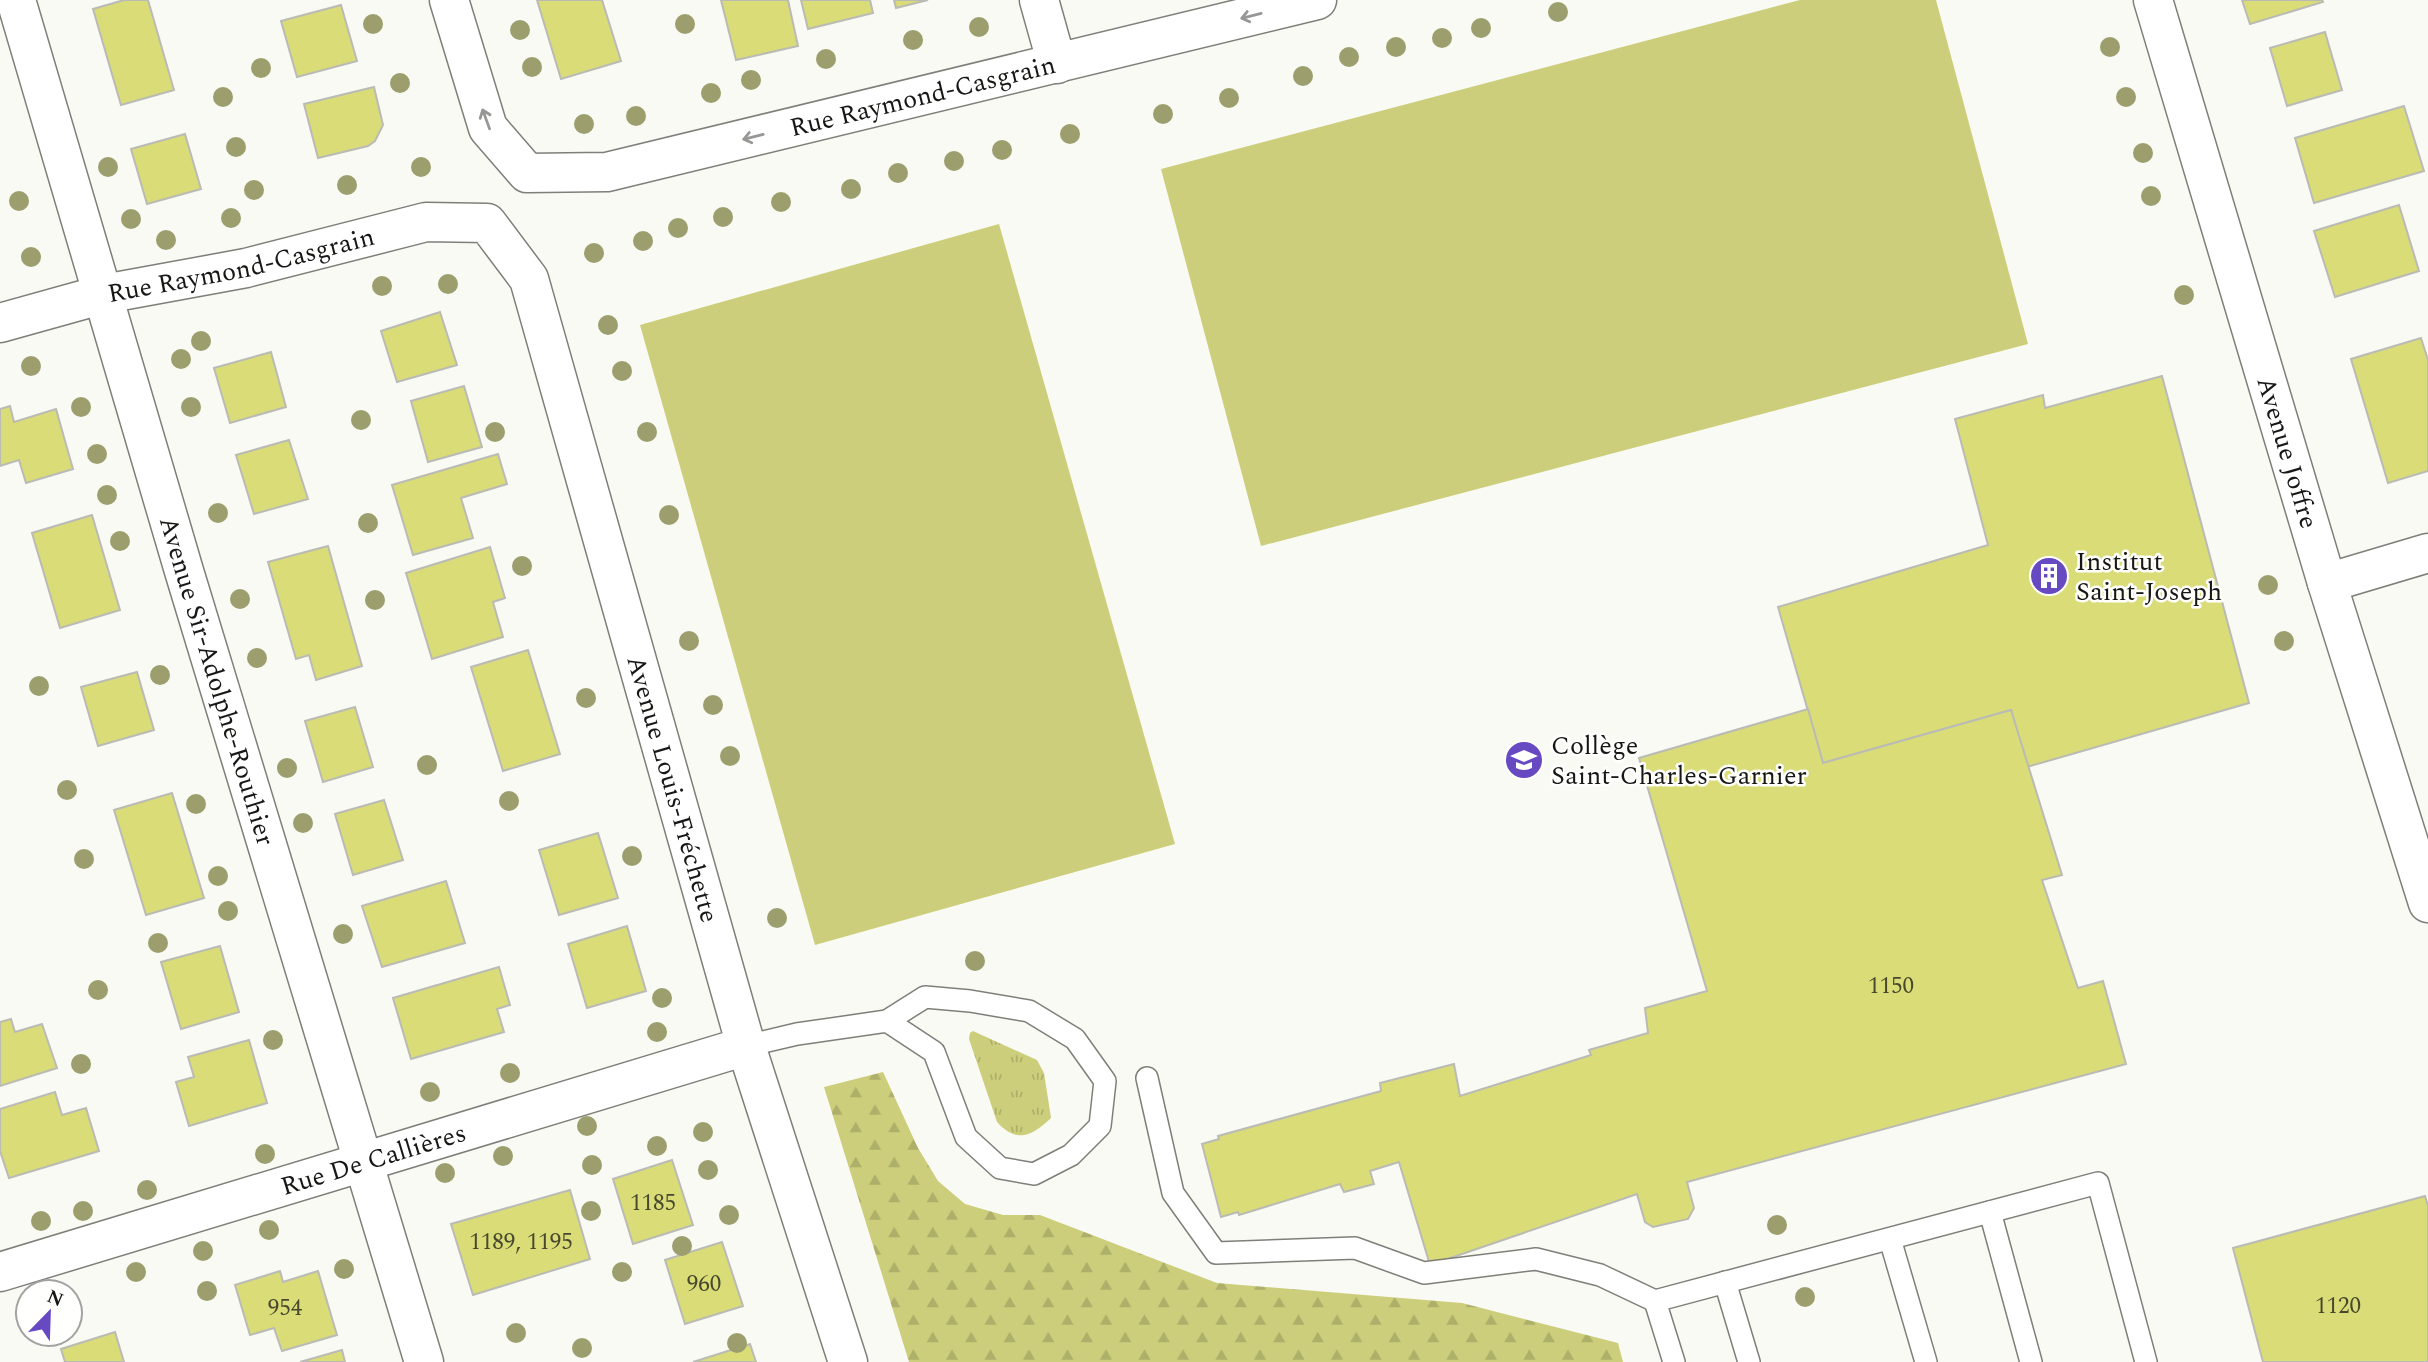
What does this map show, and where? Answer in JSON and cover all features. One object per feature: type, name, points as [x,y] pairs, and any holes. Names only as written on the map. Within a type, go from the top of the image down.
[{"type":"street","name":"Avenue Sir-Adolphe-Routhier","points":[[16,0],[192,598],[424,1362]]},
{"type":"street","name":"Rue Raymond-Casgrain","points":[[449,0],[488,128],[527,173],[607,172],[1317,0]]},
{"type":"street","points":[[1039,0],[1057,64]]},
{"type":"street","name":"Avenue Joffre","points":[[2153,0],[2327,583],[2428,903]]},
{"type":"street","name":"Rue Raymond-Casgrain","points":[[0,323],[104,294],[246,268],[426,222],[487,223]]},
{"type":"street","name":"Avenue Louis-Fréchette","points":[[487,223],[528,279],[747,1046],[848,1362]]},
{"type":"street","points":[[2327,583],[2428,553]]},
{"type":"street","name":"Rue De Callières","points":[[0,1272],[747,1046]]},
{"type":"lane","points":[[747,1046],[797,1034],[887,1021],[925,997],[1029,1011],[1075,1038],[1105,1081],[1100,1126],[1071,1155],[1034,1174],[1000,1168],[966,1137],[934,1052],[887,1021]]},
{"type":"lane","points":[[1147,1077],[1173,1193],[1216,1253],[1355,1248],[1424,1273],[1536,1259],[1600,1275],[1655,1301],[2098,1183],[2146,1362]]},
{"type":"lane","points":[[1990,1212],[2031,1362]]},
{"type":"lane","points":[[1890,1239],[1926,1362]]},
{"type":"lane","points":[[1725,1282],[1749,1362]]},
{"type":"lane","points":[[1655,1301],[1674,1362]]},
{"type":"green space","points":[[1800,0],[1936,0],[2028,344],[1261,546],[1161,169]]},
{"type":"green space","points":[[999,224],[1175,844],[815,945],[640,325]]},
{"type":"green space","points":[[973,1031],[1037,1060],[1044,1073],[1051,1118],[1031,1133],[1011,1133],[997,1122],[969,1039]]},
{"type":"green space","points":[[883,1072],[918,1148],[938,1181],[965,1204],[1003,1215],[1040,1215],[1217,1283],[1462,1303],[1618,1343],[1623,1362],[909,1362],[824,1087]]},
{"type":"building","points":[[124,0],[148,0],[174,90],[121,105],[93,9]]},
{"type":"building","points":[[537,0],[602,0],[621,61],[561,79]]},
{"type":"building","points":[[721,0],[788,0],[798,46],[736,60]]},
{"type":"building","points":[[801,0],[870,0],[873,13],[808,29]]},
{"type":"building","points":[[894,0],[928,0],[896,8]]},
{"type":"building","points":[[2242,0],[2322,0],[2323,2],[2250,24]]},
{"type":"building","points":[[341,5],[357,61],[297,77],[281,21]]},
{"type":"building","points":[[2325,32],[2342,90],[2287,106],[2270,48]]},
{"type":"building","points":[[374,87],[383,125],[375,141],[368,146],[318,158],[304,104]]},
{"type":"building","points":[[2404,106],[2424,171],[2314,203],[2295,138]]},
{"type":"building","points":[[185,134],[201,189],[147,204],[131,149]]},
{"type":"building","points":[[2399,205],[2419,271],[2335,297],[2314,231]]},
{"type":"building","points":[[440,312],[457,365],[397,382],[381,331]]},
{"type":"building","points":[[2421,338],[2428,360],[2428,471],[2388,483],[2351,359]]},
{"type":"building","points":[[271,352],[286,407],[230,423],[214,368]]},
{"type":"building","name":"Institut Saint-Joseph","points":[[2162,376],[2249,703],[2027,767],[2011,710],[1823,763],[1778,607],[1988,545],[1955,419],[2043,395],[2045,408]]},
{"type":"building","points":[[464,386],[482,447],[428,462],[411,401]]},
{"type":"building","points":[[10,406],[14,422],[56,409],[73,469],[26,483],[19,460],[0,466],[0,409]]},
{"type":"building","points":[[289,440],[308,499],[254,514],[236,455]]},
{"type":"building","points":[[498,454],[507,484],[461,498],[473,538],[413,555],[392,485]]},
{"type":"building","points":[[92,515],[120,610],[60,628],[32,533]]},
{"type":"building","points":[[328,546],[362,666],[316,680],[309,655],[296,659],[268,562]]},
{"type":"building","points":[[490,547],[505,598],[493,602],[503,637],[432,659],[406,573]]},
{"type":"building","points":[[528,650],[560,754],[503,771],[471,667]]},
{"type":"building","points":[[137,672],[154,730],[98,746],[81,687]]},
{"type":"building","points":[[355,707],[373,767],[323,782],[305,721]]},
{"type":"building","name":"Collège Saint-Charles-Garnier","points":[[1808,709],[1823,763],[2011,710],[2062,875],[2042,880],[2078,988],[2103,981],[2126,1064],[1687,1182],[1694,1208],[1688,1219],[1653,1227],[1645,1222],[1637,1194],[1430,1265],[1399,1162],[1370,1171],[1374,1184],[1344,1192],[1340,1184],[1239,1215],[1238,1212],[1221,1217],[1202,1144],[1219,1139],[1218,1136],[1381,1091],[1380,1083],[1454,1064],[1460,1096],[1591,1055],[1589,1050],[1648,1033],[1645,1008],[1707,991],[1639,758]]},
{"type":"building","points":[[172,793],[204,898],[146,915],[114,810]]},
{"type":"building","points":[[384,800],[403,860],[353,875],[335,814]]},
{"type":"building","points":[[598,833],[618,898],[559,915],[539,850]]},
{"type":"building","points":[[446,881],[465,943],[382,967],[362,906]]},
{"type":"building","points":[[627,926],[646,991],[587,1008],[568,944]]},
{"type":"building","points":[[220,946],[239,1012],[181,1029],[161,962]]},
{"type":"building","points":[[499,967],[510,1005],[497,1009],[504,1032],[411,1059],[393,998]]},
{"type":"building","points":[[11,1019],[15,1032],[42,1024],[57,1068],[0,1086],[0,1022]]},
{"type":"building","points":[[249,1040],[267,1103],[189,1126],[176,1082],[194,1077],[188,1057]]},
{"type":"building","points":[[55,1092],[62,1115],[86,1108],[99,1151],[9,1178],[0,1151],[0,1109]]},
{"type":"building","points":[[672,1160],[693,1225],[633,1244],[613,1179]]},
{"type":"building","points":[[570,1190],[590,1259],[473,1295],[451,1224]]},
{"type":"building","points":[[2425,1196],[2428,1206],[2428,1362],[2263,1362],[2233,1248]]},
{"type":"building","points":[[722,1242],[743,1306],[685,1324],[665,1260]]},
{"type":"building","points":[[280,1271],[283,1282],[318,1271],[337,1335],[282,1351],[274,1328],[250,1335],[235,1285]]},
{"type":"building","points":[[115,1332],[124,1362],[65,1362],[61,1349],[84,1348],[84,1342]]},
{"type":"building","points":[[750,1344],[756,1362],[693,1362]]},
{"type":"building","points":[[342,1350],[345,1362],[300,1362]]},
{"type":"place","name":"Institut Saint-Joseph","points":[[2049,576]]},
{"type":"place","name":"Collège Saint-Charles-Garnier","points":[[1524,760]]}]
